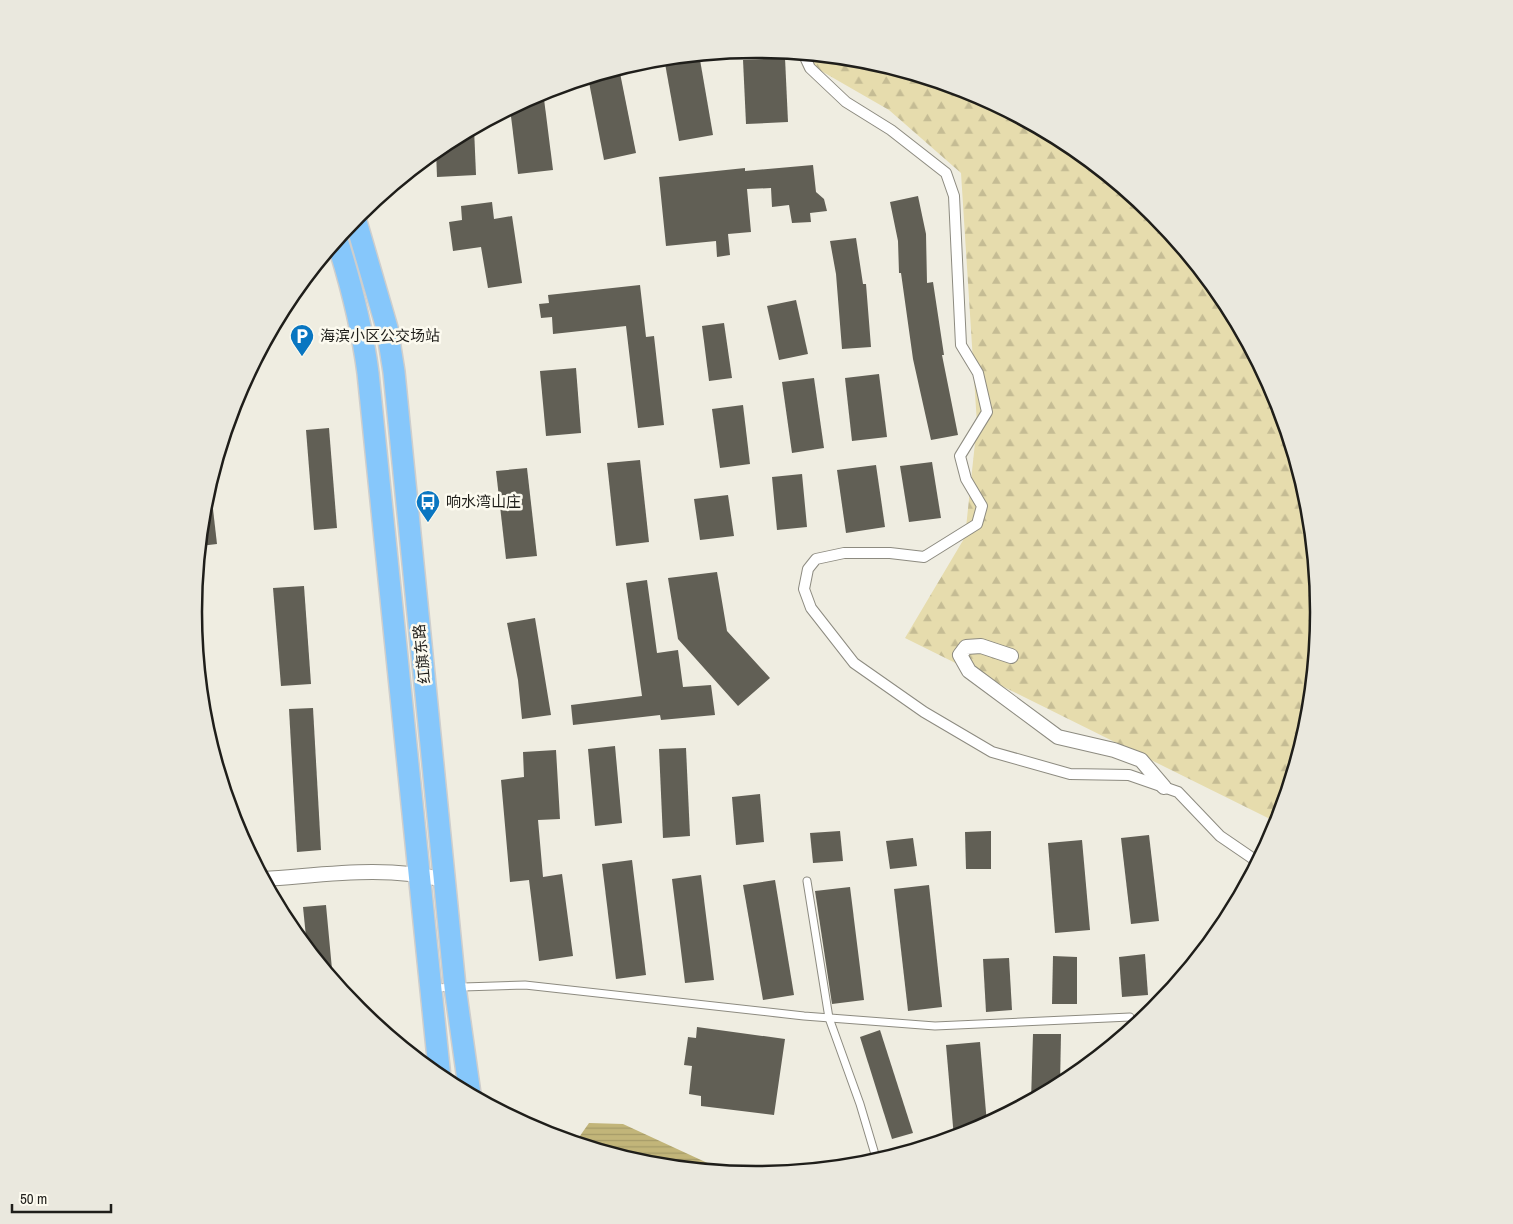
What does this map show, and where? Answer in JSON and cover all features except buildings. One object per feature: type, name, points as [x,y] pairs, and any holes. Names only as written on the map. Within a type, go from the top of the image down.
[{"type":"main road","name":"红旗东路","points":[[358,227],[388,328],[455,987],[469,1086]]},
{"type":"main road","name":"红旗东路","points":[[339,247],[354,295],[364,340],[439,1066]]},
{"type":"street","points":[[806,60],[810,68],[846,102],[891,130],[946,173],[954,196],[961,345],[978,373],[987,412],[960,456],[966,478],[982,506],[977,524],[924,557],[890,553],[844,553],[816,559],[808,569],[804,589],[811,608],[854,663],[924,712],[992,752],[1070,774],[1129,775],[1178,792],[1220,836],[1253,859]]},
{"type":"street","points":[[1011,656],[980,646],[966,647],[960,655],[969,671],[1058,738],[1114,750],[1141,760],[1164,787]]},
{"type":"street","points":[[271,879],[380,870],[420,874],[444,880]]},
{"type":"lane","points":[[807,880],[829,1018],[860,1104],[875,1154]]},
{"type":"lane","points":[[431,988],[525,985],[829,1018],[935,1026],[1130,1017]]},
{"type":"green space","points":[[812,61],[865,68],[935,87],[1002,115],[1065,151],[1122,195],[1149,220],[1196,274],[1218,304],[1237,335],[1269,400],[1282,434],[1300,504],[1310,576],[1310,648],[1306,684],[1292,756],[1271,819],[905,638],[965,537],[977,424],[961,173],[889,110],[816,68]]},
{"type":"shaded area","points":[[589,1123],[623,1124],[710,1164],[648,1156],[579,1137]]},
{"type":"place","name":"海滨小区公交场站","points":[[302,357]]},
{"type":"place","name":"响水湾山庄","points":[[428,523]]}]
